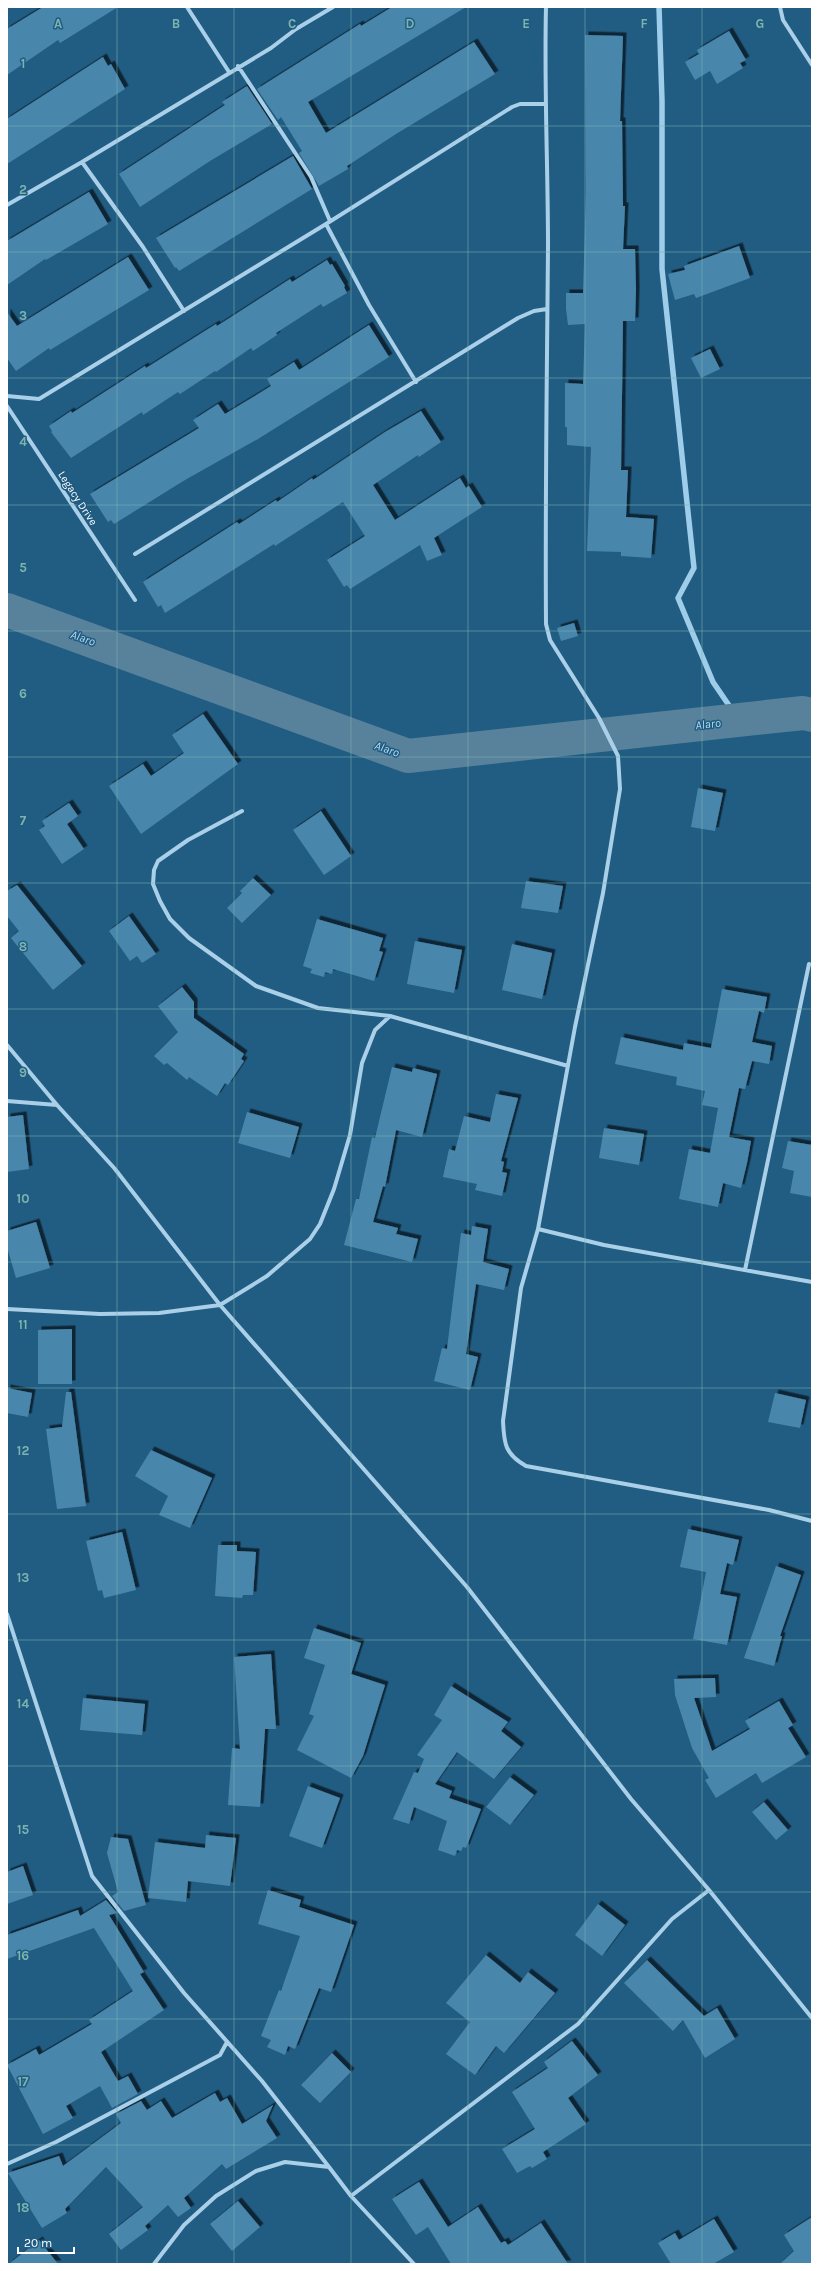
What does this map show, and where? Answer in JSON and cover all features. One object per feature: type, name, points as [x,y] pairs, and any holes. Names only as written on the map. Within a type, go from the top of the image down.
[{"type":"street","points":[[187,7],[229,72]]},
{"type":"street","points":[[7,205],[82,162],[238,66],[271,48],[296,30],[334,7]]},
{"type":"street","points":[[546,7],[545,104],[548,244],[545,432],[546,624],[550,640],[599,718],[618,756],[620,789],[603,893],[568,1066],[538,1229],[521,1288],[503,1421],[504,1442],[515,1460],[526,1466],[769,1510],[812,1521]]},
{"type":"street","points":[[780,7],[783,20],[812,65]]},
{"type":"street","points":[[238,66],[311,178],[328,223],[369,305],[416,382]]},
{"type":"street","points":[[7,396],[39,399],[328,223],[512,107],[520,104],[545,104]]},
{"type":"street","points":[[82,162],[143,247],[184,310]]},
{"type":"street","points":[[135,554],[518,318],[534,311],[547,309]]},
{"type":"street","name":"Legacy Drive","points":[[7,406],[135,600]]},
{"type":"street","points":[[242,811],[188,840],[158,861],[154,870],[154,884],[170,919],[189,938],[256,986],[318,1008],[390,1016],[568,1066]]},
{"type":"street","points":[[745,1270],[809,964]]},
{"type":"street","points":[[7,1309],[107,1314],[159,1313],[220,1305],[267,1276],[310,1239],[320,1224],[334,1189],[350,1135],[362,1063],[375,1030],[382,1021],[390,1016]]},
{"type":"street","points":[[7,1045],[57,1105],[115,1169],[220,1305],[467,1587],[631,1799],[709,1890],[812,2018]]},
{"type":"street","points":[[7,1101],[57,1105]]},
{"type":"street","points":[[538,1229],[604,1245],[812,1282]]},
{"type":"street","points":[[7,1614],[92,1876],[184,1993],[262,2080],[351,2196],[414,2264]]},
{"type":"street","points":[[351,2196],[578,2024],[672,1919],[709,1890]]},
{"type":"street","points":[[7,2164],[56,2142],[220,2055],[227,2042]]},
{"type":"street","points":[[154,2264],[184,2225],[216,2196],[256,2171],[285,2162],[329,2167]]},
{"type":"building","points":[[43,7],[118,7],[60,43],[58,40],[7,75],[7,29]]},
{"type":"building","points":[[392,7],[466,7],[308,102],[326,133],[474,42],[495,74],[396,134],[347,166],[348,169],[319,186],[299,153],[302,151],[281,117],[278,120],[257,89],[360,24],[361,26]]},
{"type":"building","points":[[729,31],[746,60],[740,63],[743,68],[717,84],[710,71],[695,80],[685,62],[699,54],[697,50]]},
{"type":"building","points":[[585,35],[623,36],[620,121],[622,121],[623,206],[625,206],[623,249],[635,249],[636,290],[635,321],[623,321],[621,470],[628,470],[626,517],[654,519],[651,558],[621,556],[621,552],[587,551],[591,447],[567,445],[567,427],[565,427],[565,383],[583,384],[585,324],[568,325],[566,293],[583,293],[586,192]]},
{"type":"building","points":[[103,57],[108,66],[111,64],[125,89],[7,164],[7,119]]},
{"type":"building","points":[[247,86],[272,124],[210,161],[140,207],[119,174],[225,105],[222,102]]},
{"type":"building","points":[[293,156],[312,189],[179,271],[176,267],[175,268],[156,238]]},
{"type":"building","points":[[89,192],[108,224],[46,260],[45,259],[7,285],[7,241]]},
{"type":"building","points":[[739,246],[750,278],[696,298],[694,294],[675,300],[668,274],[685,270],[684,266]]},
{"type":"building","points":[[128,257],[149,290],[50,350],[49,348],[16,371],[7,358],[7,312],[17,326]]},
{"type":"building","points":[[327,260],[330,265],[332,264],[345,286],[344,287],[347,293],[323,307],[321,304],[276,333],[277,335],[253,351],[251,348],[180,394],[178,392],[143,415],[142,412],[71,458],[51,432],[52,431],[49,426],[71,411],[72,413],[145,366],[146,368],[216,324],[217,326],[290,279],[292,282]]},
{"type":"building","points":[[369,325],[389,357],[258,439],[185,480],[114,524],[111,520],[108,522],[90,494],[199,428],[193,420],[218,404],[225,414],[271,386],[267,379],[294,362],[299,370]]},
{"type":"building","points":[[710,349],[720,369],[701,378],[691,358]]},
{"type":"building","points":[[421,411],[441,442],[419,457],[418,455],[373,485],[395,520],[460,478],[466,488],[469,486],[482,507],[434,538],[442,555],[427,561],[420,545],[350,589],[347,585],[344,587],[327,560],[365,536],[343,502],[275,546],[274,544],[165,613],[161,605],[158,607],[143,582],[237,522],[239,524],[276,500],[277,502],[312,478],[313,480],[385,432]]},
{"type":"building","points":[[574,623],[578,636],[561,641],[557,628]]},
{"type":"building","points":[[203,714],[238,764],[141,834],[109,786],[143,764],[151,776],[184,753],[172,735]]},
{"type":"building","points":[[698,788],[723,793],[715,831],[691,827]]},
{"type":"building","points":[[69,803],[78,816],[67,824],[84,849],[62,864],[39,830],[45,826],[42,821]]},
{"type":"building","points":[[321,811],[351,856],[324,875],[293,830]]},
{"type":"building","points":[[253,878],[271,895],[242,923],[227,908],[242,893],[240,891]]},
{"type":"building","points":[[526,881],[563,886],[558,913],[521,908]]},
{"type":"building","points":[[17,885],[82,966],[53,990],[11,938],[19,931],[7,916],[7,891]]},
{"type":"building","points":[[129,916],[156,954],[142,963],[137,956],[130,961],[109,931]]},
{"type":"building","points":[[317,919],[383,938],[379,951],[383,952],[374,981],[333,969],[332,974],[325,972],[324,977],[310,973],[312,969],[303,966]]},
{"type":"building","points":[[415,941],[462,950],[454,993],[407,984]]},
{"type":"building","points":[[512,944],[552,953],[542,999],[502,990]]},
{"type":"building","points":[[182,987],[194,1002],[194,1018],[244,1054],[241,1059],[244,1061],[228,1085],[225,1083],[217,1096],[189,1077],[187,1080],[167,1063],[164,1065],[154,1056],[178,1032],[158,1006]]},
{"type":"building","points":[[722,989],[767,997],[764,1013],[759,1011],[752,1042],[772,1046],[769,1064],[752,1061],[745,1089],[739,1088],[729,1137],[751,1141],[741,1188],[723,1183],[718,1207],[679,1199],[689,1149],[710,1153],[718,1108],[702,1105],[705,1091],[676,1085],[677,1077],[615,1064],[621,1037],[683,1050],[684,1043],[711,1048]]},
{"type":"building","points":[[392,1067],[412,1072],[413,1068],[437,1074],[422,1137],[396,1130],[385,1187],[383,1186],[373,1222],[398,1228],[396,1234],[418,1239],[412,1262],[344,1245],[356,1199],[359,1199],[372,1137],[375,1138]]},
{"type":"building","points":[[496,1094],[518,1098],[501,1161],[504,1162],[502,1172],[507,1173],[502,1196],[475,1190],[477,1184],[443,1177],[449,1149],[455,1151],[464,1116],[490,1122]]},
{"type":"building","points":[[247,1112],[299,1127],[290,1158],[238,1143]]},
{"type":"building","points":[[23,1115],[29,1169],[7,1172],[7,1117]]},
{"type":"building","points":[[604,1128],[644,1134],[639,1165],[599,1158]]},
{"type":"building","points":[[788,1141],[812,1145],[812,1197],[790,1193],[794,1171],[782,1168]]},
{"type":"building","points":[[36,1222],[50,1268],[16,1278],[7,1247],[7,1231]]},
{"type":"building","points":[[472,1226],[488,1229],[483,1262],[509,1269],[504,1290],[476,1284],[466,1354],[478,1357],[470,1390],[434,1381],[442,1348],[447,1349],[461,1233],[471,1235]]},
{"type":"building","points":[[72,1329],[72,1384],[38,1384],[38,1330]]},
{"type":"building","points":[[7,1388],[32,1393],[28,1417],[7,1413]]},
{"type":"building","points":[[66,1392],[71,1392],[86,1506],[57,1509],[46,1429],[62,1427]]},
{"type":"building","points":[[775,1393],[806,1400],[800,1428],[768,1422]]},
{"type":"building","points":[[151,1450],[212,1478],[190,1528],[159,1515],[168,1496],[135,1476]]},
{"type":"building","points":[[688,1529],[739,1540],[733,1565],[727,1563],[720,1594],[737,1597],[727,1645],[693,1639],[706,1572],[680,1567]]},
{"type":"building","points":[[122,1532],[136,1590],[104,1598],[102,1590],[98,1591],[86,1541]]},
{"type":"building","points":[[218,1545],[237,1545],[237,1551],[256,1552],[253,1595],[243,1595],[242,1598],[215,1596]]},
{"type":"building","points":[[776,1566],[801,1575],[780,1636],[782,1636],[774,1666],[744,1658]]},
{"type":"building","points":[[314,1628],[361,1643],[351,1674],[385,1685],[363,1756],[351,1778],[297,1750],[314,1716],[309,1714],[325,1665],[304,1658]]},
{"type":"building","points":[[271,1654],[276,1729],[265,1729],[260,1807],[228,1805],[232,1748],[240,1749],[234,1657]]},
{"type":"building","points":[[715,1678],[716,1697],[694,1698],[712,1751],[750,1729],[745,1721],[779,1701],[793,1725],[788,1728],[806,1757],[762,1783],[756,1773],[716,1798],[705,1780],[709,1778],[692,1748],[675,1695],[674,1679]]},
{"type":"building","points":[[451,1686],[508,1722],[501,1731],[521,1747],[494,1779],[457,1752],[435,1784],[452,1791],[449,1798],[481,1809],[466,1848],[463,1847],[461,1851],[457,1850],[455,1856],[438,1850],[447,1821],[414,1807],[409,1824],[393,1819],[414,1772],[418,1773],[424,1759],[417,1755],[442,1720],[434,1715]]},
{"type":"building","points":[[83,1698],[145,1704],[142,1735],[80,1730]]},
{"type":"building","points":[[510,1777],[534,1795],[510,1825],[486,1807]]},
{"type":"building","points":[[308,1786],[340,1798],[322,1848],[289,1836]]},
{"type":"building","points":[[764,1802],[788,1830],[776,1840],[752,1812]]},
{"type":"building","points":[[206,1835],[236,1838],[230,1886],[188,1881],[186,1902],[148,1898],[155,1842],[205,1848]]},
{"type":"building","points":[[111,1837],[128,1839],[146,1905],[124,1911],[112,1896],[118,1892],[107,1853]]},
{"type":"building","points":[[23,1866],[33,1895],[7,1904],[7,1872]]},
{"type":"building","points":[[268,1890],[301,1900],[299,1907],[354,1925],[331,1992],[319,1988],[295,2049],[288,2046],[285,2055],[267,2047],[271,2040],[261,2036],[279,1990],[281,1991],[300,1936],[258,1924]]},
{"type":"building","points":[[106,1900],[117,1913],[109,1915],[144,1972],[140,1974],[164,2010],[101,2052],[118,2081],[128,2076],[138,2094],[112,2108],[100,2086],[66,2106],[73,2118],[43,2134],[7,2065],[36,2049],[39,2055],[92,2024],[89,2020],[133,1991],[94,1928],[7,1959],[7,1935],[78,1910],[80,1916]]},
{"type":"building","points":[[598,1904],[625,1925],[602,1956],[575,1935]]},
{"type":"building","points":[[486,1955],[520,1983],[528,1972],[555,1993],[504,2053],[496,2046],[475,2075],[446,2054],[470,2022],[446,2003]]},
{"type":"building","points":[[647,1960],[704,2016],[717,2008],[735,2039],[705,2058],[683,2020],[673,2031],[624,1983]]},
{"type":"building","points":[[572,2041],[598,2075],[568,2098],[586,2124],[543,2152],[547,2159],[532,2168],[530,2166],[517,2173],[502,2149],[535,2129],[512,2092],[548,2068],[544,2062]]},
{"type":"building","points":[[332,2053],[351,2072],[320,2103],[301,2085]]},
{"type":"building","points":[[215,2093],[220,2102],[227,2098],[242,2124],[273,2105],[266,2121],[277,2138],[226,2169],[222,2164],[184,2198],[191,2208],[178,2217],[168,2205],[145,2226],[148,2230],[121,2250],[109,2234],[143,2207],[106,2167],[65,2209],[67,2213],[42,2228],[8,2173],[59,2156],[63,2166],[121,2123],[116,2114],[141,2101],[147,2110],[161,2101],[172,2118]]},
{"type":"building","points":[[419,2182],[448,2227],[478,2207],[501,2243],[505,2241],[508,2245],[541,2223],[568,2264],[451,2264],[428,2227],[416,2235],[392,2199]]},
{"type":"building","points":[[238,2201],[260,2227],[232,2251],[210,2224]]},
{"type":"building","points":[[812,2217],[812,2264],[780,2264],[794,2251],[784,2235]]},
{"type":"building","points":[[714,2219],[734,2252],[713,2264],[671,2264],[658,2243],[675,2233],[679,2240]]},
{"type":"building","points":[[39,2240],[58,2264],[9,2264]]},
{"type":"waterway","points":[[659,7],[662,101],[662,269],[694,568],[678,598],[713,682],[739,720]]},
{"type":"waterway","name":"Alaro","points":[[7,610],[408,756],[803,713],[812,715]]}]
